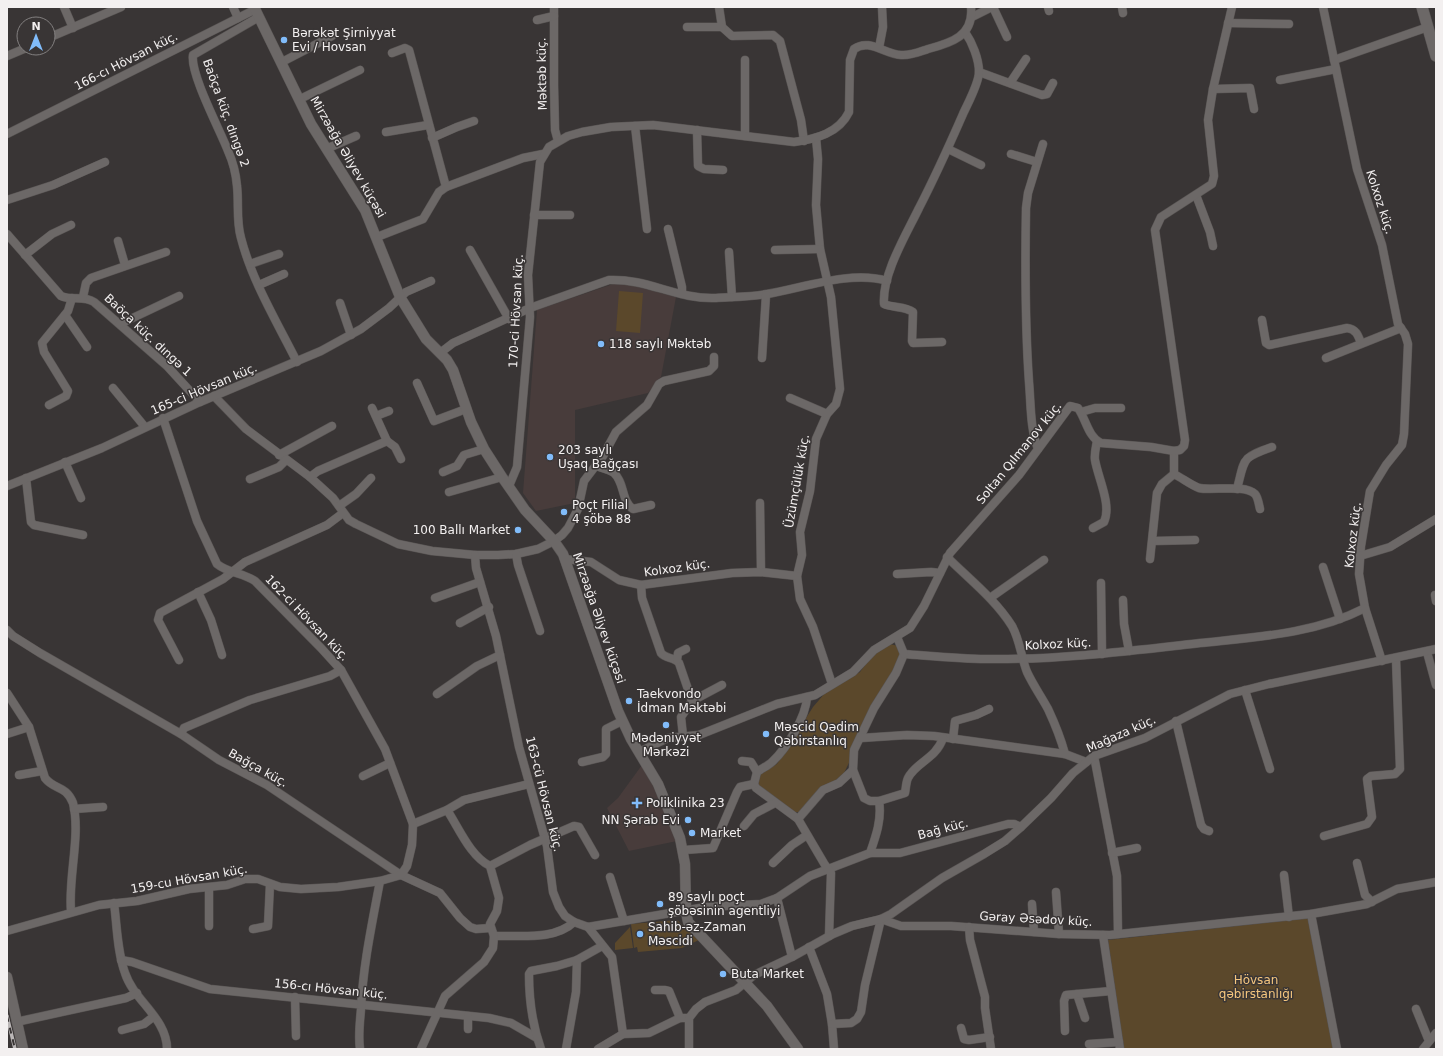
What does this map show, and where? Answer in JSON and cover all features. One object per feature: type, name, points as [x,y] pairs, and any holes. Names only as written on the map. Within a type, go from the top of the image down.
[{"type":"main road","points":[[1422,7],[1436,56]]},
{"type":"street","points":[[64,7],[73,28]]},
{"type":"street","points":[[56,35],[121,7]]},
{"type":"street","points":[[233,7],[238,18]]},
{"type":"street","name":"Məktəb küç.","points":[[554,7],[555,130],[558,141]]},
{"type":"street","points":[[719,7],[722,27],[732,36],[773,35],[780,41],[801,120],[804,141]]},
{"type":"street","points":[[879,48],[884,27],[882,7]]},
{"type":"street","points":[[377,237],[423,219],[439,192],[446,187],[524,158],[543,154],[549,147],[558,141],[582,132],[635,126],[663,125],[794,142],[816,138],[835,129],[849,112],[851,52],[859,45],[864,44],[896,54],[910,54],[946,44],[965,32],[972,17],[971,7]]},
{"type":"street","points":[[972,17],[992,7],[1007,37]]},
{"type":"street","points":[[1094,528],[1104,522],[1107,512],[1095,459],[1096,441],[1106,444],[1151,447],[1174,451],[1180,450],[1184,446],[1185,440],[1155,230],[1161,217],[1208,187],[1214,176],[1208,120],[1213,89],[1232,7]]},
{"type":"street","name":"Kolxoz küç.","points":[[904,654],[985,659],[1023,659],[1102,654],[1271,635],[1322,625],[1365,608],[1359,574],[1360,556],[1370,491],[1386,465],[1402,445],[1404,434],[1408,344],[1405,334],[1396,317],[1382,245],[1357,169],[1324,7]]},
{"type":"street","name":"166-cı Hövsan küç.","points":[[7,134],[238,18],[256,11]]},
{"type":"street","name":"Mirzəağa Əliyev küçəsi","points":[[256,11],[326,149],[360,200],[377,237],[400,296],[426,339],[447,360],[456,375],[466,409],[484,449],[508,486],[536,523],[554,541],[565,559],[622,720],[658,784],[684,850],[686,912],[691,926],[767,1006],[798,1049]]},
{"type":"street","name":"Baöça küç. dıngə 2","points":[[256,11],[193,55],[192,60],[236,175],[238,225],[250,264],[297,362]]},
{"type":"street","points":[[537,20],[554,16]]},
{"type":"street","points":[[1228,23],[1289,24]]},
{"type":"street","points":[[687,28],[722,27]]},
{"type":"street","points":[[1334,60],[1428,27]]},
{"type":"street","points":[[942,342],[913,343],[913,312],[884,304],[887,281],[900,248],[948,149],[974,91],[979,72],[972,44],[965,32]]},
{"type":"street","points":[[282,62],[332,36]]},
{"type":"street","points":[[392,53],[405,48],[409,50],[428,125],[446,187]]},
{"type":"street","points":[[1010,83],[1026,59]]},
{"type":"street","points":[[745,60],[746,136]]},
{"type":"street","points":[[1280,80],[1336,69]]},
{"type":"street","points":[[300,100],[360,70]]},
{"type":"street","points":[[979,72],[1042,95],[1047,94],[1053,83]]},
{"type":"street","points":[[1213,89],[1250,88],[1254,109]]},
{"type":"street","points":[[432,138],[474,121]]},
{"type":"street","points":[[386,132],[428,125]]},
{"type":"street","points":[[635,126],[647,229]]},
{"type":"street","points":[[697,130],[698,166],[704,170],[723,170]]},
{"type":"street","points":[[326,149],[356,136]]},
{"type":"street","name":"Üzümçülük küç.","points":[[816,138],[818,159],[816,205],[820,249],[831,298],[840,389],[836,404],[827,414],[816,439],[810,491],[800,532],[802,555],[797,576],[800,599],[813,627],[832,684]]},
{"type":"street","points":[[1038,449],[1032,428],[1025,305],[1026,208],[1028,193],[1043,144]]},
{"type":"street","points":[[948,149],[981,165]]},
{"type":"street","name":"170-ci Hövsan küç.","points":[[508,486],[517,467],[530,308],[527,285],[540,162],[543,154]]},
{"type":"street","points":[[1011,154],[1037,162]]},
{"type":"street","points":[[7,200],[53,185],[105,162]]},
{"type":"street","points":[[1196,195],[1210,232],[1213,246]]},
{"type":"street","points":[[534,215],[570,215]]},
{"type":"street","points":[[25,255],[52,234],[71,225]]},
{"type":"street","points":[[668,230],[682,287],[682,294]]},
{"type":"street","points":[[7,234],[61,296],[72,298],[83,297],[86,283],[89,279],[166,252]]},
{"type":"street","points":[[118,241],[126,265]]},
{"type":"street","points":[[775,250],[820,249]]},
{"type":"street","points":[[470,250],[508,319]]},
{"type":"street","points":[[728,252],[732,297]]},
{"type":"street","points":[[250,264],[279,254]]},
{"type":"street","points":[[259,285],[284,274]]},
{"type":"street","points":[[440,353],[453,343],[530,308],[609,280],[622,279],[636,281],[696,298],[766,294],[827,282],[867,277],[887,281]]},
{"type":"street","name":"165-ci Hövsan küç.","points":[[7,486],[102,448],[163,418],[321,351],[351,335],[389,308],[400,296],[431,281]]},
{"type":"street","points":[[762,358],[766,294]]},
{"type":"street","points":[[120,324],[179,296]]},
{"type":"street","name":"Baöça küç. dıngə 1","points":[[83,297],[94,302],[168,366],[200,402]]},
{"type":"street","points":[[49,405],[66,396],[68,391],[44,352],[42,343],[65,315],[71,305],[72,298]]},
{"type":"street","points":[[340,303],[351,335]]},
{"type":"street","points":[[65,315],[88,347]]},
{"type":"street","points":[[1262,320],[1266,343],[1269,345],[1347,328],[1353,329],[1356,332],[1361,343]]},
{"type":"street","points":[[1326,358],[1401,328]]},
{"type":"street","points":[[214,396],[246,429],[310,477],[356,524],[398,544],[432,551],[475,555],[516,554],[538,549],[554,541],[568,528],[580,505],[584,481],[596,466],[616,432],[647,405],[659,384],[664,381],[709,371],[714,366],[714,357]]},
{"type":"street","points":[[417,383],[434,421],[466,409]]},
{"type":"street","points":[[113,388],[146,427]]},
{"type":"street","points":[[790,398],[827,414]]},
{"type":"street","name":"Soltan Qılmanov küç.","points":[[639,752],[668,738],[683,736],[692,737],[707,733],[777,704],[807,697],[853,672],[874,650],[897,637],[914,623],[940,574],[947,557],[1019,475],[1068,408],[1076,406],[1081,412],[1091,434],[1096,441]]},
{"type":"street","points":[[372,408],[387,441],[395,447],[401,459]]},
{"type":"street","points":[[1081,412],[1095,408],[1121,408]]},
{"type":"street","points":[[376,416],[390,411]]},
{"type":"street","name":"162-ci Hövsan küç.","points":[[163,418],[197,521],[217,564],[223,569],[246,576],[255,581],[341,670],[385,749],[413,824],[412,845],[406,866],[401,875]]},
{"type":"street","points":[[279,455],[332,426]]},
{"type":"street","points":[[310,477],[318,471],[387,441]]},
{"type":"street","points":[[1237,489],[1243,464],[1247,457],[1272,447]]},
{"type":"street","points":[[443,472],[457,466],[464,455],[484,449]]},
{"type":"street","points":[[1174,451],[1174,474]]},
{"type":"street","points":[[250,479],[279,467],[286,460]]},
{"type":"street","points":[[65,462],[81,498]]},
{"type":"street","points":[[596,466],[614,473],[620,482],[628,505],[633,509],[652,504]]},
{"type":"street","points":[[1174,474],[1198,487],[1208,489],[1237,489],[1256,495],[1260,509]]},
{"type":"street","points":[[1150,559],[1157,493],[1162,484],[1174,474]]},
{"type":"street","points":[[449,492],[502,477]]},
{"type":"street","points":[[26,478],[31,522],[34,525],[83,535]]},
{"type":"street","points":[[179,660],[158,620],[158,616],[265,551],[327,525],[371,478]]},
{"type":"street","points":[[760,503],[760,572]]},
{"type":"street","points":[[1360,556],[1390,547],[1436,519]]},
{"type":"street","points":[[1153,541],[1196,540]]},
{"type":"street","points":[[516,554],[540,631]]},
{"type":"street","name":"163-cü Hövsan küç.","points":[[475,555],[476,568],[489,607],[519,747],[545,839],[553,892],[562,912],[574,922],[588,927],[686,912]]},
{"type":"street","points":[[947,557],[970,581],[990,598],[1011,625],[1028,673],[1061,738],[1065,754]]},
{"type":"street","name":"Kolxoz küç.","points":[[565,559],[592,562],[619,580],[641,586],[732,573],[760,572],[797,576]]},
{"type":"street","points":[[990,598],[1044,560]]},
{"type":"street","points":[[1323,567],[1340,619]]},
{"type":"street","points":[[897,574],[931,572],[940,574]]},
{"type":"street","points":[[435,598],[480,582]]},
{"type":"street","points":[[1101,583],[1102,654]]},
{"type":"street","points":[[641,586],[642,598],[662,652],[664,656],[676,660]]},
{"type":"street","points":[[198,592],[211,620],[222,655]]},
{"type":"street","points":[[1123,600],[1124,624],[1129,651]]},
{"type":"street","points":[[460,623],[489,607]]},
{"type":"street","points":[[1365,608],[1382,661]]},
{"type":"street","name":"Bağça küç.","points":[[7,630],[13,636],[40,653],[181,734],[219,760],[267,784],[401,875],[440,893],[460,918],[470,927],[476,929],[490,928]]},
{"type":"street","points":[[897,637],[904,654],[896,673],[869,718],[861,738],[854,750],[853,770],[864,798],[870,801],[879,801],[905,793],[908,779],[933,755],[941,745],[943,738]]},
{"type":"street","points":[[686,648],[678,653],[676,660],[692,701]]},
{"type":"street","name":"Mağaza küç.","points":[[881,919],[899,909],[942,878],[1005,841],[1094,756],[1145,738],[1230,694],[1396,659],[1436,649]]},
{"type":"street","points":[[1427,652],[1436,685]]},
{"type":"street","points":[[437,694],[477,666],[500,655]]},
{"type":"street","points":[[1324,836],[1367,824],[1371,821],[1372,817],[1367,779],[1371,776],[1395,774],[1400,769],[1396,659]]},
{"type":"street","points":[[181,734],[184,728],[250,700],[330,676],[341,670]]},
{"type":"street","points":[[683,736],[681,717],[692,701],[722,685]]},
{"type":"street","points":[[1245,690],[1270,769]]},
{"type":"street","points":[[7,694],[28,727],[42,771],[48,782],[65,790],[70,795],[74,809],[74,857],[70,892],[71,912]]},
{"type":"street","points":[[807,697],[807,708],[797,728],[773,761],[757,772],[754,784],[756,788],[798,819],[824,865],[831,873],[829,936]]},
{"type":"street","points":[[953,739],[956,721],[976,715],[989,708]]},
{"type":"street","points":[[582,762],[603,757],[606,754],[606,729],[622,720]]},
{"type":"street","points":[[1176,721],[1201,825],[1204,829],[1209,831]]},
{"type":"street","points":[[7,734],[28,727]]},
{"type":"street","points":[[861,738],[907,735],[953,739],[1065,754],[1086,762]]},
{"type":"street","points":[[1094,756],[1116,876],[1118,934]]},
{"type":"street","points":[[742,761],[751,762],[757,772]]},
{"type":"street","points":[[363,776],[390,763]]},
{"type":"street","points":[[798,819],[823,790],[839,783],[853,770]]},
{"type":"street","points":[[19,775],[42,771]]},
{"type":"street","points":[[413,824],[447,810],[464,800],[529,784]]},
{"type":"street","points":[[684,850],[713,848],[740,787],[754,784]]},
{"type":"street","points":[[686,912],[706,908],[761,904],[777,898],[810,876],[857,856],[870,853],[880,816],[879,801]]},
{"type":"street","points":[[744,826],[754,814],[775,803]]},
{"type":"street","points":[[74,809],[103,807]]},
{"type":"street","points":[[447,810],[476,855],[483,863],[490,866]]},
{"type":"street","name":"Bağ küç.","points":[[870,853],[900,853],[1008,824],[1014,824],[1021,827]]},
{"type":"street","points":[[490,866],[530,845],[574,826],[579,827],[595,855]]},
{"type":"street","points":[[773,863],[792,845],[807,835]]},
{"type":"street","points":[[1112,853],[1138,848]]},
{"type":"street","points":[[1357,863],[1366,895],[1372,902]]},
{"type":"street","points":[[421,1049],[445,996],[484,962],[493,948],[494,936],[490,928],[499,904],[490,866]]},
{"type":"street","name":"159-cu Hövsan küç.","points":[[7,931],[98,904],[147,900],[189,889],[227,885],[245,879],[258,879],[280,887],[301,889],[338,887],[380,881],[401,875]]},
{"type":"street","points":[[1284,875],[1289,917]]},
{"type":"street","points":[[610,877],[624,921]]},
{"type":"street","points":[[360,1049],[361,1003],[370,931],[380,881]]},
{"type":"street","name":"Gəray Əsədov küç.","points":[[881,919],[901,926],[969,927],[1058,934],[1103,935],[1311,914],[1372,902],[1397,889],[1436,882]]},
{"type":"street","points":[[253,929],[268,926],[270,884]]},
{"type":"street","points":[[209,888],[209,926]]},
{"type":"street","points":[[1056,892],[1058,934]]},
{"type":"street","points":[[777,898],[792,957]]},
{"type":"street","points":[[114,903],[124,973],[131,986],[153,1017],[164,1029],[167,1049]]},
{"type":"street","points":[[1032,904],[1034,932]]},
{"type":"street","points":[[1311,914],[1337,1049]]},
{"type":"street","points":[[689,1049],[689,1018],[696,1009],[705,1002],[736,990],[754,975],[792,957],[829,936],[852,926],[881,919],[865,985],[861,1012],[857,1019],[852,1023],[832,1024]]},
{"type":"street","points":[[494,936],[551,934],[560,932],[574,922]]},
{"type":"street","points":[[588,927],[612,957],[623,1034]]},
{"type":"street","points":[[969,927],[970,940],[985,997],[985,1008],[991,1049]]},
{"type":"street","points":[[1089,1044],[1120,1045],[1103,935]]},
{"type":"street","points":[[541,1049],[537,1038],[529,999],[529,974],[534,970],[550,968],[577,960],[602,946]]},
{"type":"street","points":[[809,947],[826,994],[832,1024],[834,1049]]},
{"type":"street","name":"156-cı Hövsan küç.","points":[[121,960],[132,962],[210,989],[361,1003],[436,1014],[489,1018],[511,1023],[537,1038]]},
{"type":"street","points":[[566,1049],[576,992],[577,960]]},
{"type":"street","points":[[7,977],[23,1049]]},
{"type":"street","points":[[654,990],[665,990],[669,992],[680,1018]]},
{"type":"street","points":[[1065,1031],[1064,997],[1077,994],[1111,991]]},
{"type":"street","points":[[16,1022],[126,998],[137,993]]},
{"type":"street","points":[[1077,994],[1085,1018]]},
{"type":"street","points":[[295,997],[296,1036]]},
{"type":"street","points":[[1416,1009],[1429,1041]]},
{"type":"street","points":[[468,1016],[468,1029]]},
{"type":"street","points":[[122,1030],[144,1024],[153,1017]]},
{"type":"street","points":[[598,1049],[623,1034],[648,1033],[680,1018],[689,1018]]},
{"type":"street","points":[[961,1028],[964,1039],[969,1040],[990,1037]]},
{"type":"street","points":[[1423,1049],[1436,1033]]},
{"type":"shaded area","name":"118 saylı Məktəb","points":[[623,283],[676,297],[661,377],[648,393],[575,410],[575,503],[536,511],[523,493],[537,310],[613,284]]},
{"type":"shaded area","name":"Poliklinika 23","points":[[642,765],[654,788],[677,841],[629,851],[607,808],[618,798]]},
{"type":"green space","points":[[619,291],[643,293],[640,333],[616,331]]},
{"type":"green space","points":[[890,644],[898,646],[900,653],[898,662],[844,773],[799,812],[794,812],[758,785],[760,774],[777,764],[813,707],[825,693],[860,672],[875,651]]},
{"type":"green space","name":"Hövsan qəbirstanlığı","points":[[1309,918],[1333,1049],[1124,1049],[1108,940]]},
{"type":"green space","points":[[677,920],[699,940],[682,948],[638,952],[637,947],[634,948],[631,924]]},
{"type":"green space","points":[[630,927],[633,948],[615,950],[615,943]]},
{"type":"railway","points":[[7,1016],[15,1049]]},
{"type":"place","name":"Bərəkət Şirniyyat Evi / Hovsan","points":[[284,40]]},
{"type":"place","name":"118 saylı Məktəb","points":[[601,344]]},
{"type":"place","name":"203 saylı Uşaq Bağçası","points":[[550,457]]},
{"type":"place","name":"Poçt Filial 4 şöbə 88","points":[[564,512]]},
{"type":"place","name":"100 Ballı Market","points":[[518,530]]},
{"type":"place","name":"Taekvondo İdman Məktəbi","points":[[629,701]]},
{"type":"place","name":"Mədəniyyət Mərkəzi","points":[[666,725]]},
{"type":"place","name":"Məscid Qədim Qəbirstanlıq","points":[[766,734]]},
{"type":"place","name":"Poliklinika 23","points":[[637,803]]},
{"type":"place","name":"NN Şərab Evi","points":[[688,820]]},
{"type":"place","name":"Market","points":[[692,833]]},
{"type":"place","name":"89 saylı poçt şöbəsinin agentliyi","points":[[660,904]]},
{"type":"place","name":"Sahib-əz-Zaman Məscidi","points":[[640,934]]},
{"type":"place","name":"Buta Market","points":[[723,974]]}]
